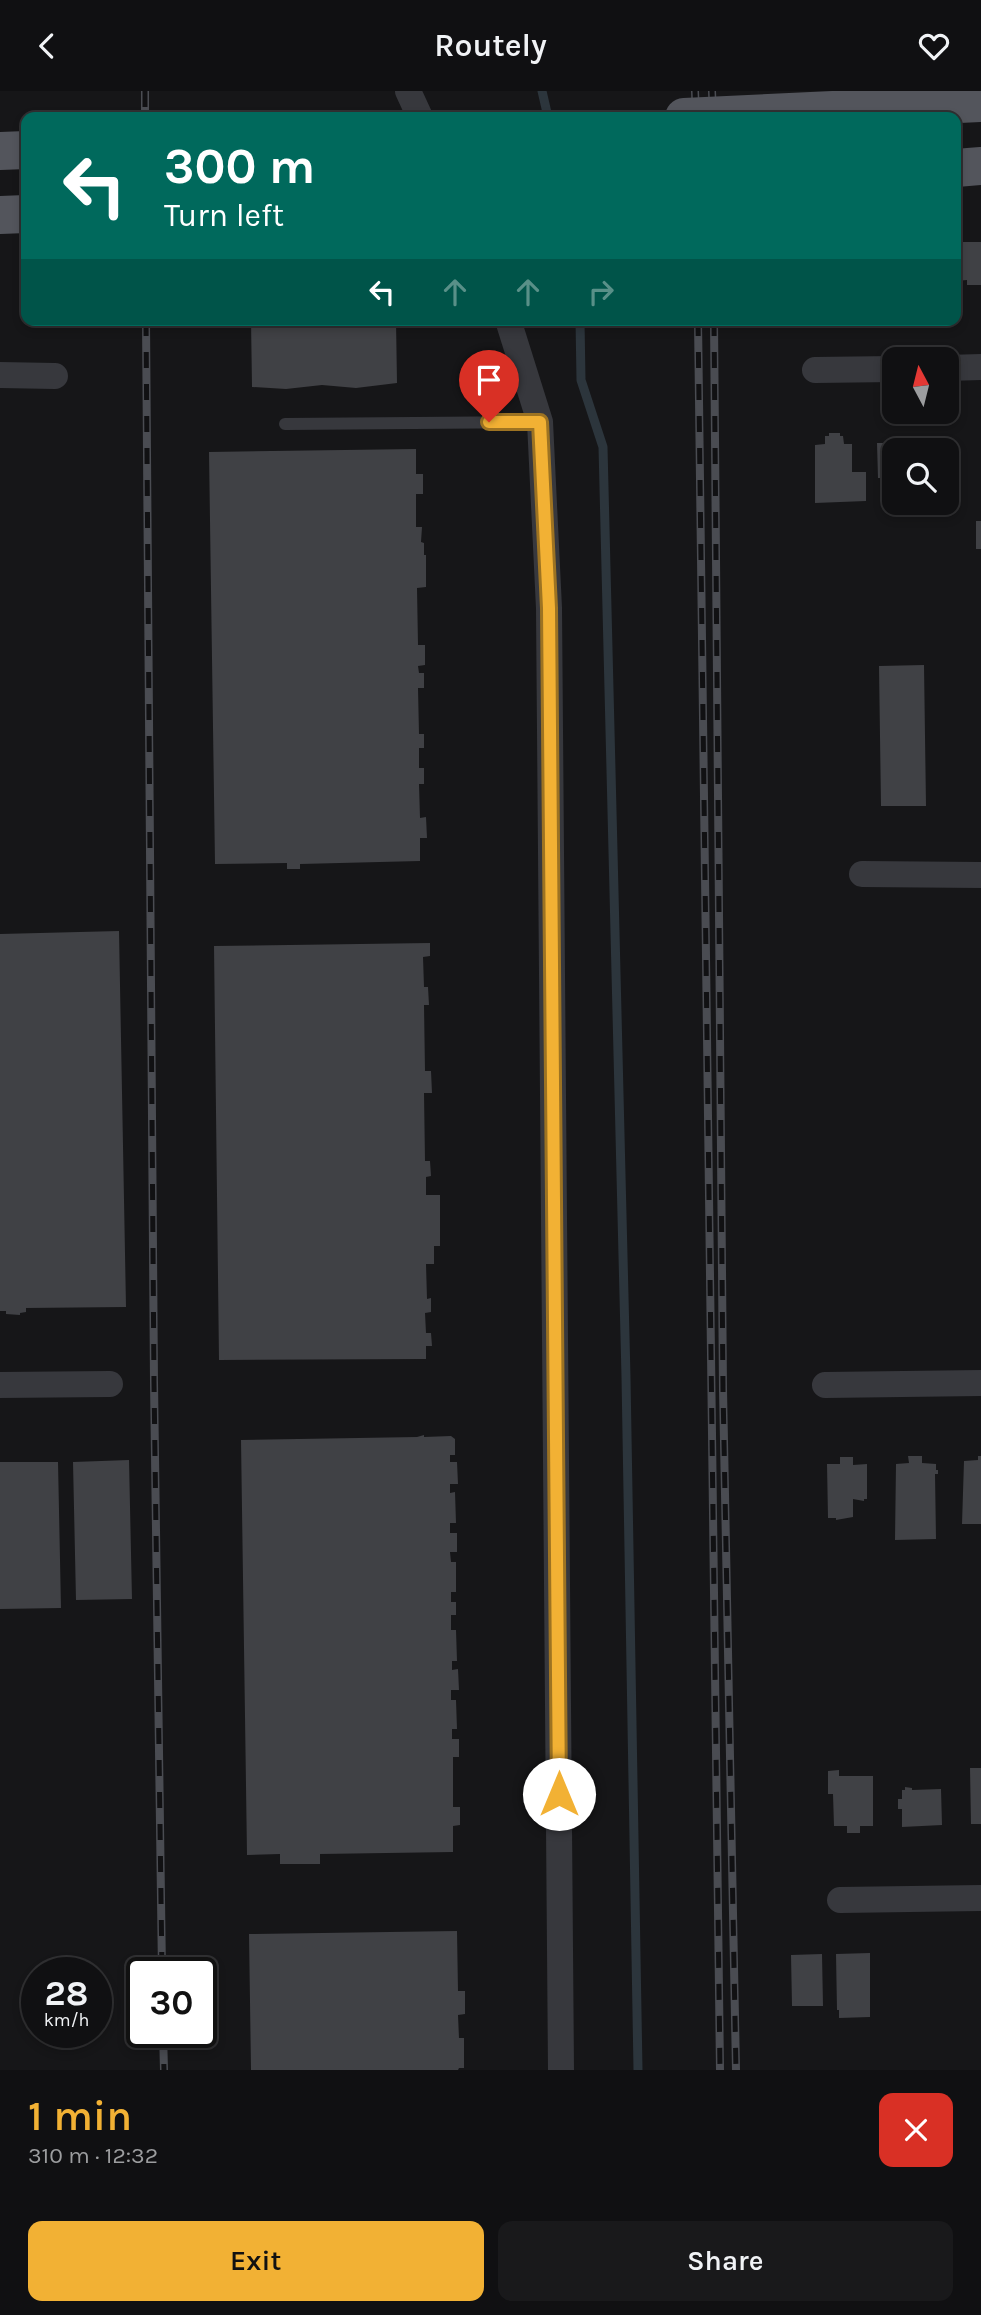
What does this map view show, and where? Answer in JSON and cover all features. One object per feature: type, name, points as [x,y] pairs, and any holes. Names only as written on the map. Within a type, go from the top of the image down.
[{"type":"main road","points":[[790,112],[981,103]]},
{"type":"main road","points":[[0,151],[21,150]]},
{"type":"main road","points":[[961,168],[981,166]]},
{"type":"street","points":[[408,91],[418,112]]},
{"type":"street","points":[[510,326],[540,422],[549,608],[561,2070]]},
{"type":"street","points":[[959,368],[981,367]]},
{"type":"street","points":[[815,370],[882,369]]},
{"type":"street","points":[[0,375],[55,376]]},
{"type":"street","points":[[862,874],[981,874]]},
{"type":"street","points":[[825,1385],[981,1383]]},
{"type":"street","points":[[0,1385],[110,1384]]},
{"type":"street","points":[[840,1900],[981,1898]]},
{"type":"lane","points":[[285,424],[540,422]]},
{"type":"building","points":[[961,242],[981,242],[981,285],[967,285],[967,280],[961,281]]},
{"type":"building","points":[[251,326],[396,326],[397,383],[356,388],[322,385],[286,389],[252,387]]},
{"type":"building","points":[[829,433],[840,433],[844,444],[852,444],[852,472],[866,472],[866,501],[815,503],[815,445],[825,444],[825,436],[829,436]]},
{"type":"building","points":[[877,443],[882,443],[882,478],[878,478]]},
{"type":"building","points":[[416,449],[416,474],[423,474],[423,494],[416,494],[416,527],[422,527],[421,542],[424,543],[426,555],[426,587],[417,588],[418,645],[425,645],[425,665],[418,666],[419,673],[424,673],[424,688],[418,688],[419,734],[424,734],[424,748],[419,748],[419,768],[424,768],[424,784],[419,784],[420,818],[426,817],[427,838],[420,838],[420,861],[300,864],[300,869],[287,869],[287,863],[215,864],[209,452]]},
{"type":"building","points":[[976,521],[981,521],[981,549],[976,549]]},
{"type":"building","points":[[924,665],[926,806],[881,806],[879,666]]},
{"type":"building","points":[[119,931],[126,1307],[26,1308],[26,1312],[20,1315],[6,1314],[6,1311],[0,1311],[0,934]]},
{"type":"building","points":[[430,943],[430,956],[423,957],[424,987],[428,987],[429,1005],[424,1005],[425,1071],[431,1071],[432,1093],[424,1093],[425,1161],[430,1161],[431,1176],[426,1177],[426,1195],[440,1195],[440,1246],[434,1246],[434,1264],[426,1264],[427,1299],[431,1298],[431,1312],[425,1313],[426,1333],[431,1333],[432,1346],[426,1346],[426,1359],[219,1360],[214,946]]},
{"type":"building","points":[[451,1436],[455,1439],[455,1455],[450,1455],[450,1462],[457,1462],[458,1484],[450,1484],[450,1493],[455,1492],[456,1523],[450,1523],[450,1533],[457,1533],[457,1552],[450,1552],[451,1562],[456,1562],[456,1592],[451,1592],[451,1602],[456,1602],[456,1615],[451,1615],[451,1630],[456,1630],[457,1661],[452,1661],[452,1670],[458,1669],[459,1690],[451,1690],[451,1700],[456,1700],[457,1729],[452,1729],[452,1739],[459,1739],[459,1757],[453,1757],[453,1807],[460,1807],[460,1825],[453,1826],[453,1852],[320,1854],[320,1864],[280,1864],[280,1854],[247,1855],[241,1440]]},
{"type":"building","points":[[908,1456],[922,1456],[922,1463],[936,1464],[936,1539],[895,1540],[896,1464],[909,1463]]},
{"type":"building","points":[[978,1456],[981,1456],[981,1524],[962,1524],[964,1461],[978,1460]]},
{"type":"building","points":[[840,1457],[853,1457],[853,1465],[867,1464],[867,1499],[853,1499],[853,1517],[836,1520],[828,1518],[827,1464],[840,1464]]},
{"type":"building","points":[[129,1460],[132,1599],[76,1600],[73,1462]]},
{"type":"building","points":[[0,1462],[58,1462],[61,1608],[0,1609]]},
{"type":"building","points":[[970,1768],[981,1768],[981,1824],[971,1824]]},
{"type":"building","points":[[839,1770],[839,1776],[873,1776],[873,1826],[860,1826],[860,1833],[847,1833],[847,1826],[834,1826],[833,1794],[828,1794],[828,1771]]},
{"type":"building","points":[[905,1787],[912,1790],[941,1789],[942,1825],[902,1827],[902,1809],[898,1809],[898,1799],[902,1799],[902,1790],[905,1790]]},
{"type":"building","points":[[457,1931],[458,1991],[465,1991],[465,2014],[458,2015],[459,2038],[464,2038],[464,2068],[251,2070],[249,1934]]},
{"type":"building","points":[[870,1953],[870,2017],[839,2018],[836,1954]]},
{"type":"building","points":[[822,1954],[823,2006],[792,2006],[791,1955]]},
{"type":"waterway","points":[[542,91],[547,112]]},
{"type":"waterway","points":[[580,326],[581,380],[603,447],[626,1377],[638,2070]]},
{"type":"railway","points":[[145,91],[145,112]]},
{"type":"railway","points":[[695,91],[696,112]]},
{"type":"railway","points":[[712,91],[713,112]]},
{"type":"railway","points":[[146,326],[154,1382],[162,1957]]},
{"type":"railway","points":[[698,326],[720,2070]]},
{"type":"railway","points":[[714,326],[723,1389],[736,2070]]},
{"type":"railway","points":[[163,2048],[164,2070]]},
{"type":"route","points":[[489,422],[540,422],[549,608],[559,1794]]}]
